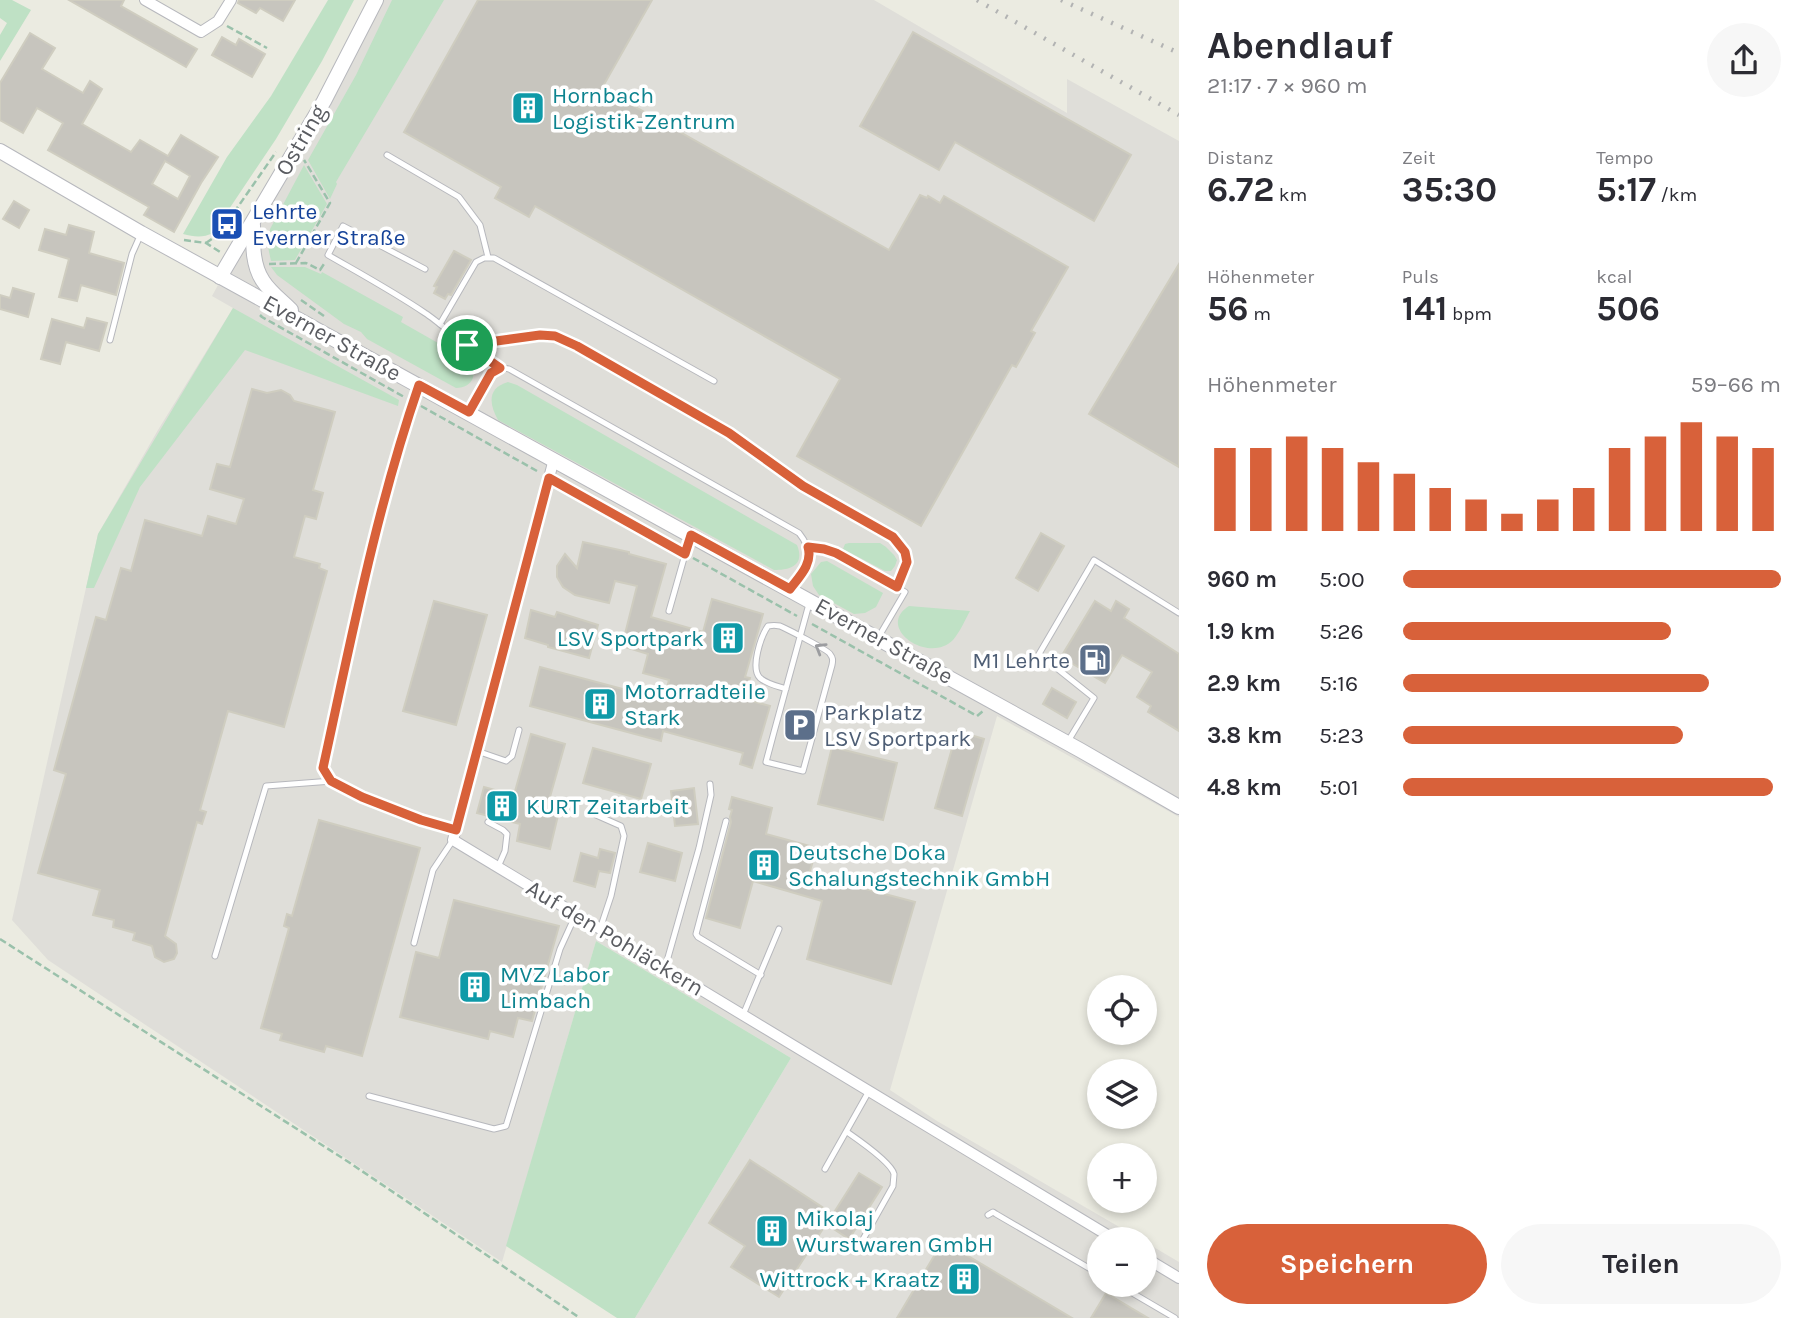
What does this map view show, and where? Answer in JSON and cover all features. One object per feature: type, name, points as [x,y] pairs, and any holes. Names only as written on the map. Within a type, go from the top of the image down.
[{"type":"street","points":[[145,0],[201,32],[218,21],[231,0]]},
{"type":"street","name":"Ostring","points":[[220,277],[324,101],[376,0]]},
{"type":"street","name":"Everner Straße","points":[[0,151],[220,277],[790,589],[1179,807]]},
{"type":"street","points":[[253,223],[256,268],[263,282],[302,321]]},
{"type":"street","points":[[454,835],[554,459]]},
{"type":"street","name":"Auf den Pohläckern","points":[[454,835],[498,867],[1094,1227]]},
{"type":"street","points":[[1157,1265],[1179,1278]]},
{"type":"lane","points":[[387,155],[459,198],[480,225],[488,257]]},
{"type":"lane","points":[[425,269],[343,226],[328,255],[411,304],[500,368],[509,369],[799,533],[810,552],[808,564],[790,589]]},
{"type":"lane","points":[[110,341],[132,254],[141,233]]},
{"type":"lane","points":[[440,324],[473,268],[480,260],[494,258],[714,381]]},
{"type":"lane","points":[[467,345],[540,335],[555,336],[577,346],[729,433],[803,486],[893,537],[905,552],[907,562],[897,587]]},
{"type":"lane","points":[[469,412],[491,373],[500,368]]},
{"type":"lane","points":[[414,943],[433,870],[454,835],[362,797],[331,781],[323,768],[362,590],[402,431],[419,385]]},
{"type":"lane","points":[[669,611],[691,535]]},
{"type":"lane","points":[[808,547],[836,553],[905,592],[878,638]]},
{"type":"lane","points":[[1067,743],[1094,698],[1040,654],[1094,561],[1179,613]]},
{"type":"lane","points":[[786,689],[766,682],[758,676],[755,666],[768,626],[784,628],[800,637],[830,653],[832,659],[803,771],[766,761],[786,689],[800,637],[805,620],[810,601]]},
{"type":"lane","points":[[477,751],[506,761],[512,756],[520,730]]},
{"type":"lane","points":[[215,956],[266,786],[331,781]]},
{"type":"lane","points":[[665,968],[699,848],[711,794],[710,784]]},
{"type":"lane","points":[[596,815],[621,826],[624,836],[611,896],[600,929]]},
{"type":"lane","points":[[726,821],[695,934],[761,975]]},
{"type":"lane","points":[[488,822],[507,834],[505,851],[498,867]]},
{"type":"lane","points":[[369,1096],[494,1129],[506,1126],[560,949],[576,914]]},
{"type":"lane","points":[[743,1015],[779,929]]},
{"type":"lane","points":[[825,1169],[869,1091]]},
{"type":"lane","points":[[847,1132],[869,1147],[890,1167],[894,1175],[893,1186],[857,1250]]},
{"type":"lane","points":[[988,1214],[996,1214],[1087,1267]]},
{"type":"lane","points":[[1139,1297],[1175,1318]]},
{"type":"path","points":[[218,21],[267,48]]},
{"type":"path","points":[[205,243],[219,234],[282,144]]},
{"type":"path","points":[[296,263],[330,203],[303,159]]},
{"type":"path","points":[[266,264],[306,263],[320,270],[328,255]]},
{"type":"path","points":[[292,293],[331,321]]},
{"type":"path","points":[[254,295],[257,312],[262,317],[977,716],[995,703]]},
{"type":"path","points":[[0,939],[347,1161],[580,1318]]},
{"type":"shaded area","points":[[368,0],[874,0],[1067,113],[1067,79],[1179,141],[1179,817],[997,716],[890,1090],[937,1121],[1087,1208],[1087,1213],[1095,1213],[1119,1227],[1087,1227],[1087,1297],[1157,1297],[1157,1249],[1179,1262],[1179,1318],[635,1318],[791,1058],[596,941],[502,1262],[48,960],[12,920],[98,534],[233,308],[212,296]]},
{"type":"green space","points":[[0,0],[12,0],[31,10],[0,61],[0,35],[7,23],[0,18]]},
{"type":"green space","points":[[328,0],[354,0],[276,139],[213,233],[206,236],[183,234],[227,157],[271,96]]},
{"type":"green space","points":[[392,0],[444,0],[336,182],[330,199],[308,160],[356,75]]},
{"type":"green space","points":[[304,165],[327,204],[295,260],[271,261],[268,247],[270,229]]},
{"type":"green space","points":[[271,267],[305,267],[321,274],[322,272],[403,317],[401,322],[468,360],[474,375],[470,383],[456,388],[367,339],[361,332],[344,324],[277,275]]},
{"type":"green space","points":[[233,308],[399,400],[398,406],[245,350],[140,487],[94,588],[86,588],[98,534]]},
{"type":"green space","points":[[508,382],[797,545],[798,562],[786,569],[774,570],[498,420],[492,403],[493,392]]},
{"type":"green space","points":[[880,543],[894,555],[897,560],[895,566],[891,571],[885,571],[843,549],[845,544]]},
{"type":"green space","points":[[827,561],[883,593],[876,607],[865,613],[854,614],[819,595],[813,586],[811,574],[821,562]]},
{"type":"green space","points":[[909,606],[970,611],[953,640],[943,647],[931,648],[919,646],[901,633],[898,624],[900,615]]},
{"type":"green space","points":[[596,941],[791,1058],[635,1318],[617,1318],[506,1246]]},
{"type":"building","points":[[69,0],[124,0],[121,6],[197,49],[186,67]]},
{"type":"building","points":[[239,0],[295,0],[283,21],[260,8],[256,13],[238,3]]},
{"type":"building","points":[[478,0],[652,0],[602,88],[889,250],[920,195],[940,203],[944,196],[1068,267],[1031,331],[1035,333],[1016,367],[1012,365],[921,526],[797,456],[840,379],[535,206],[529,217],[495,198],[501,187],[404,132]]},
{"type":"building","points":[[913,32],[1131,155],[1094,221],[955,142],[939,170],[860,126]]},
{"type":"building","points":[[30,33],[55,48],[42,69],[83,93],[90,81],[102,89],[82,124],[131,152],[140,140],[168,156],[181,135],[218,157],[174,232],[144,215],[149,207],[48,150],[63,123],[37,108],[23,133],[0,120],[0,83]],"holes":[[[165,161],[190,176],[178,199],[152,184]]]},
{"type":"building","points":[[222,37],[236,45],[239,39],[265,54],[252,77],[212,55]]},
{"type":"building","points":[[14,201],[29,210],[19,228],[3,219]]},
{"type":"building","points":[[69,225],[94,232],[89,253],[124,263],[116,295],[81,285],[77,301],[59,297],[69,259],[39,250],[45,229],[66,235]]},
{"type":"building","points":[[454,251],[471,260],[451,295],[448,294],[445,299],[434,293],[437,287],[434,286]]},
{"type":"building","points":[[1179,264],[1179,467],[1089,414]]},
{"type":"building","points":[[13,288],[34,294],[28,317],[0,309],[0,295],[10,298]]},
{"type":"building","points":[[87,318],[107,323],[99,351],[66,342],[60,364],[41,359],[52,319],[84,328]]},
{"type":"building","points":[[252,389],[267,393],[281,390],[294,401],[335,412],[313,490],[323,493],[316,519],[305,516],[294,557],[320,564],[319,568],[327,571],[284,727],[228,711],[200,810],[206,812],[202,824],[197,822],[165,936],[176,944],[177,953],[174,959],[164,962],[155,957],[152,946],[133,940],[135,933],[113,927],[114,920],[93,915],[100,890],[38,873],[66,774],[54,770],[96,617],[106,620],[121,568],[131,571],[145,520],[202,536],[208,516],[236,524],[244,499],[210,489],[217,464],[230,467]]},
{"type":"building","points":[[1041,533],[1064,546],[1038,591],[1016,578]]},
{"type":"building","points":[[583,542],[629,552],[666,564],[651,617],[703,632],[712,599],[763,614],[745,677],[750,678],[747,689],[758,692],[755,702],[770,706],[752,768],[740,764],[743,753],[663,731],[661,741],[530,706],[540,667],[664,700],[669,680],[643,673],[648,654],[622,646],[637,586],[615,581],[609,603],[575,595],[563,587],[557,577],[557,566],[565,554],[577,568]]},
{"type":"building","points":[[434,601],[487,615],[456,725],[403,711]]},
{"type":"building","points":[[1095,601],[1111,611],[1116,601],[1129,609],[1124,618],[1179,654],[1179,731],[1148,712],[1151,706],[1137,697],[1152,672],[1122,655],[1105,683],[1061,657]]},
{"type":"building","points":[[531,610],[555,617],[557,612],[598,625],[589,658],[525,638]]},
{"type":"building","points":[[1052,688],[1076,702],[1067,718],[1043,704]]},
{"type":"building","points":[[957,731],[984,739],[962,816],[935,808]]},
{"type":"building","points":[[531,734],[565,744],[548,804],[560,807],[550,849],[517,841],[520,824],[477,813],[484,787],[514,795]]},
{"type":"building","points":[[832,747],[897,763],[883,820],[818,804]]},
{"type":"building","points":[[593,748],[651,764],[641,799],[583,783]]},
{"type":"building","points":[[694,788],[698,824],[675,826],[671,791]]},
{"type":"building","points":[[732,797],[772,808],[766,834],[817,848],[809,874],[915,902],[891,984],[807,959],[822,901],[753,881],[740,928],[706,918],[731,822],[732,810],[729,809]]},
{"type":"building","points":[[319,820],[420,848],[362,1056],[326,1046],[324,1052],[280,1040],[282,1034],[261,1028],[289,928],[284,926],[287,914],[292,916]]},
{"type":"building","points":[[648,843],[682,853],[675,881],[640,872]]},
{"type":"building","points":[[600,849],[615,853],[610,873],[599,871],[595,887],[574,881],[581,853],[598,858]]},
{"type":"building","name":"MVZ Labor Limbach","points":[[454,900],[559,926],[532,1021],[518,1018],[513,1037],[490,1031],[488,1039],[400,1017],[416,952],[439,958]]},
{"type":"building","name":"Mikolaj Wurstwaren GmbH","points":[[750,1160],[833,1214],[859,1173],[882,1187],[849,1239],[826,1224],[779,1297],[731,1267],[745,1246],[709,1223]]},
{"type":"building","name":"Wittrock + Kraatz","points":[[943,1241],[1072,1318],[897,1318]]},
{"type":"building","points":[[1104,1297],[1113,1297],[1148,1318],[1091,1318]]},
{"type":"railway","points":[[977,0],[1179,115]]},
{"type":"railway","points":[[1061,0],[1179,53]]},
{"type":"place","name":"Hornbach Logistik-Zentrum","points":[[528,108]]},
{"type":"place","name":"Lehrte Everner Straße","points":[[227,224]]},
{"type":"place","name":"LSV Sportpark","points":[[728,638]]},
{"type":"place","name":"M1 Lehrte","points":[[1095,660]]},
{"type":"place","name":"Motorradteile Stark","points":[[600,704]]},
{"type":"place","name":"Parkplatz LSV Sportpark","points":[[800,725]]},
{"type":"place","name":"KURT Zeitarbeit","points":[[502,806]]},
{"type":"place","name":"Deutsche Doka Schalungstechnik GmbH","points":[[764,865]]},
{"type":"place","name":"MVZ Labor Limbach","points":[[475,987]]},
{"type":"place","name":"Mikolaj Wurstwaren GmbH","points":[[772,1231]]},
{"type":"place","name":"Wittrock + Kraatz","points":[[964,1279]]},
{"type":"route","points":[[540,335],[555,336],[577,346],[729,433],[803,486],[893,537],[905,552],[907,562],[897,587],[836,553],[808,547],[808,564],[790,589],[691,535],[685,554],[549,478],[456,830],[421,820],[362,797],[331,781],[323,768],[362,590],[402,431],[419,385],[469,412],[491,373],[500,368],[467,345],[540,335]]}]
